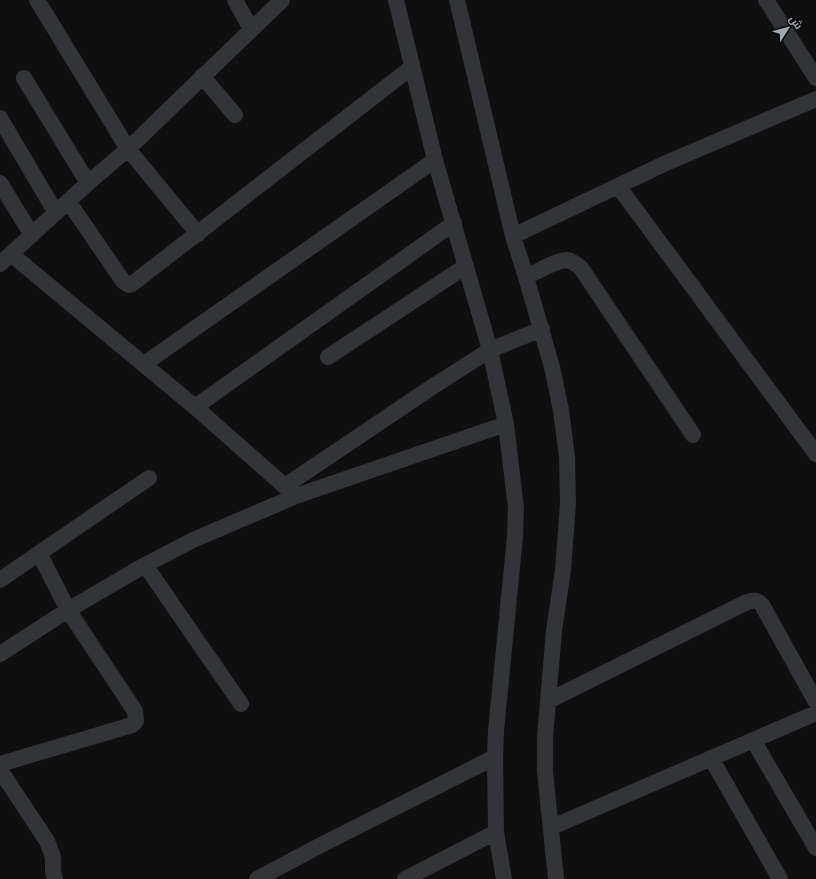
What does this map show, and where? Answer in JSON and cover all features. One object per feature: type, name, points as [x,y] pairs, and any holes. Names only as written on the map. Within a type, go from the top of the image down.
[{"type":"street","points":[[38,0],[128,149],[198,234]]},
{"type":"street","points":[[235,0],[251,29]]},
{"type":"street","points":[[282,0],[128,149],[88,183],[5,259],[144,364],[290,491]]},
{"type":"street","points":[[396,0],[435,160],[466,266],[496,348],[506,424],[516,515],[496,731],[495,757],[496,832],[504,879]]},
{"type":"street","points":[[457,0],[513,236],[542,329],[561,410],[567,457],[568,503],[563,570],[554,631],[545,737],[546,770],[556,879]]},
{"type":"street","points":[[766,0],[816,78]]},
{"type":"street","points":[[68,201],[123,281],[129,285],[135,283],[412,67]]},
{"type":"street","points":[[202,76],[235,115]]},
{"type":"street","points":[[24,78],[88,183]]},
{"type":"street","points":[[513,236],[666,164],[816,99]]},
{"type":"street","points":[[0,118],[56,213]]},
{"type":"street","points":[[144,364],[435,160]]},
{"type":"street","points":[[0,183],[32,235]]},
{"type":"street","points":[[618,186],[816,454]]},
{"type":"street","points":[[195,407],[454,223]]},
{"type":"street","points":[[526,277],[560,261],[568,260],[574,262],[581,268],[693,434]]},
{"type":"street","points":[[328,357],[466,266]]},
{"type":"street","points":[[0,654],[68,610],[145,565],[290,491],[432,387],[496,348],[542,329]]},
{"type":"street","points":[[290,491],[506,424]]},
{"type":"street","points":[[0,580],[149,478]]},
{"type":"street","points":[[0,764],[132,725],[136,721],[135,711],[68,610],[39,553]]},
{"type":"street","points":[[145,565],[240,704]]},
{"type":"street","points":[[548,701],[753,600],[759,602],[762,606],[816,702]]},
{"type":"street","points":[[552,827],[816,713]]},
{"type":"street","points":[[753,740],[816,848]]},
{"type":"street","points":[[264,877],[495,757]]},
{"type":"street","points":[[711,758],[780,879]]},
{"type":"street","points":[[0,770],[47,841],[53,857],[54,879]]},
{"type":"street","points":[[405,879],[496,832]]}]
